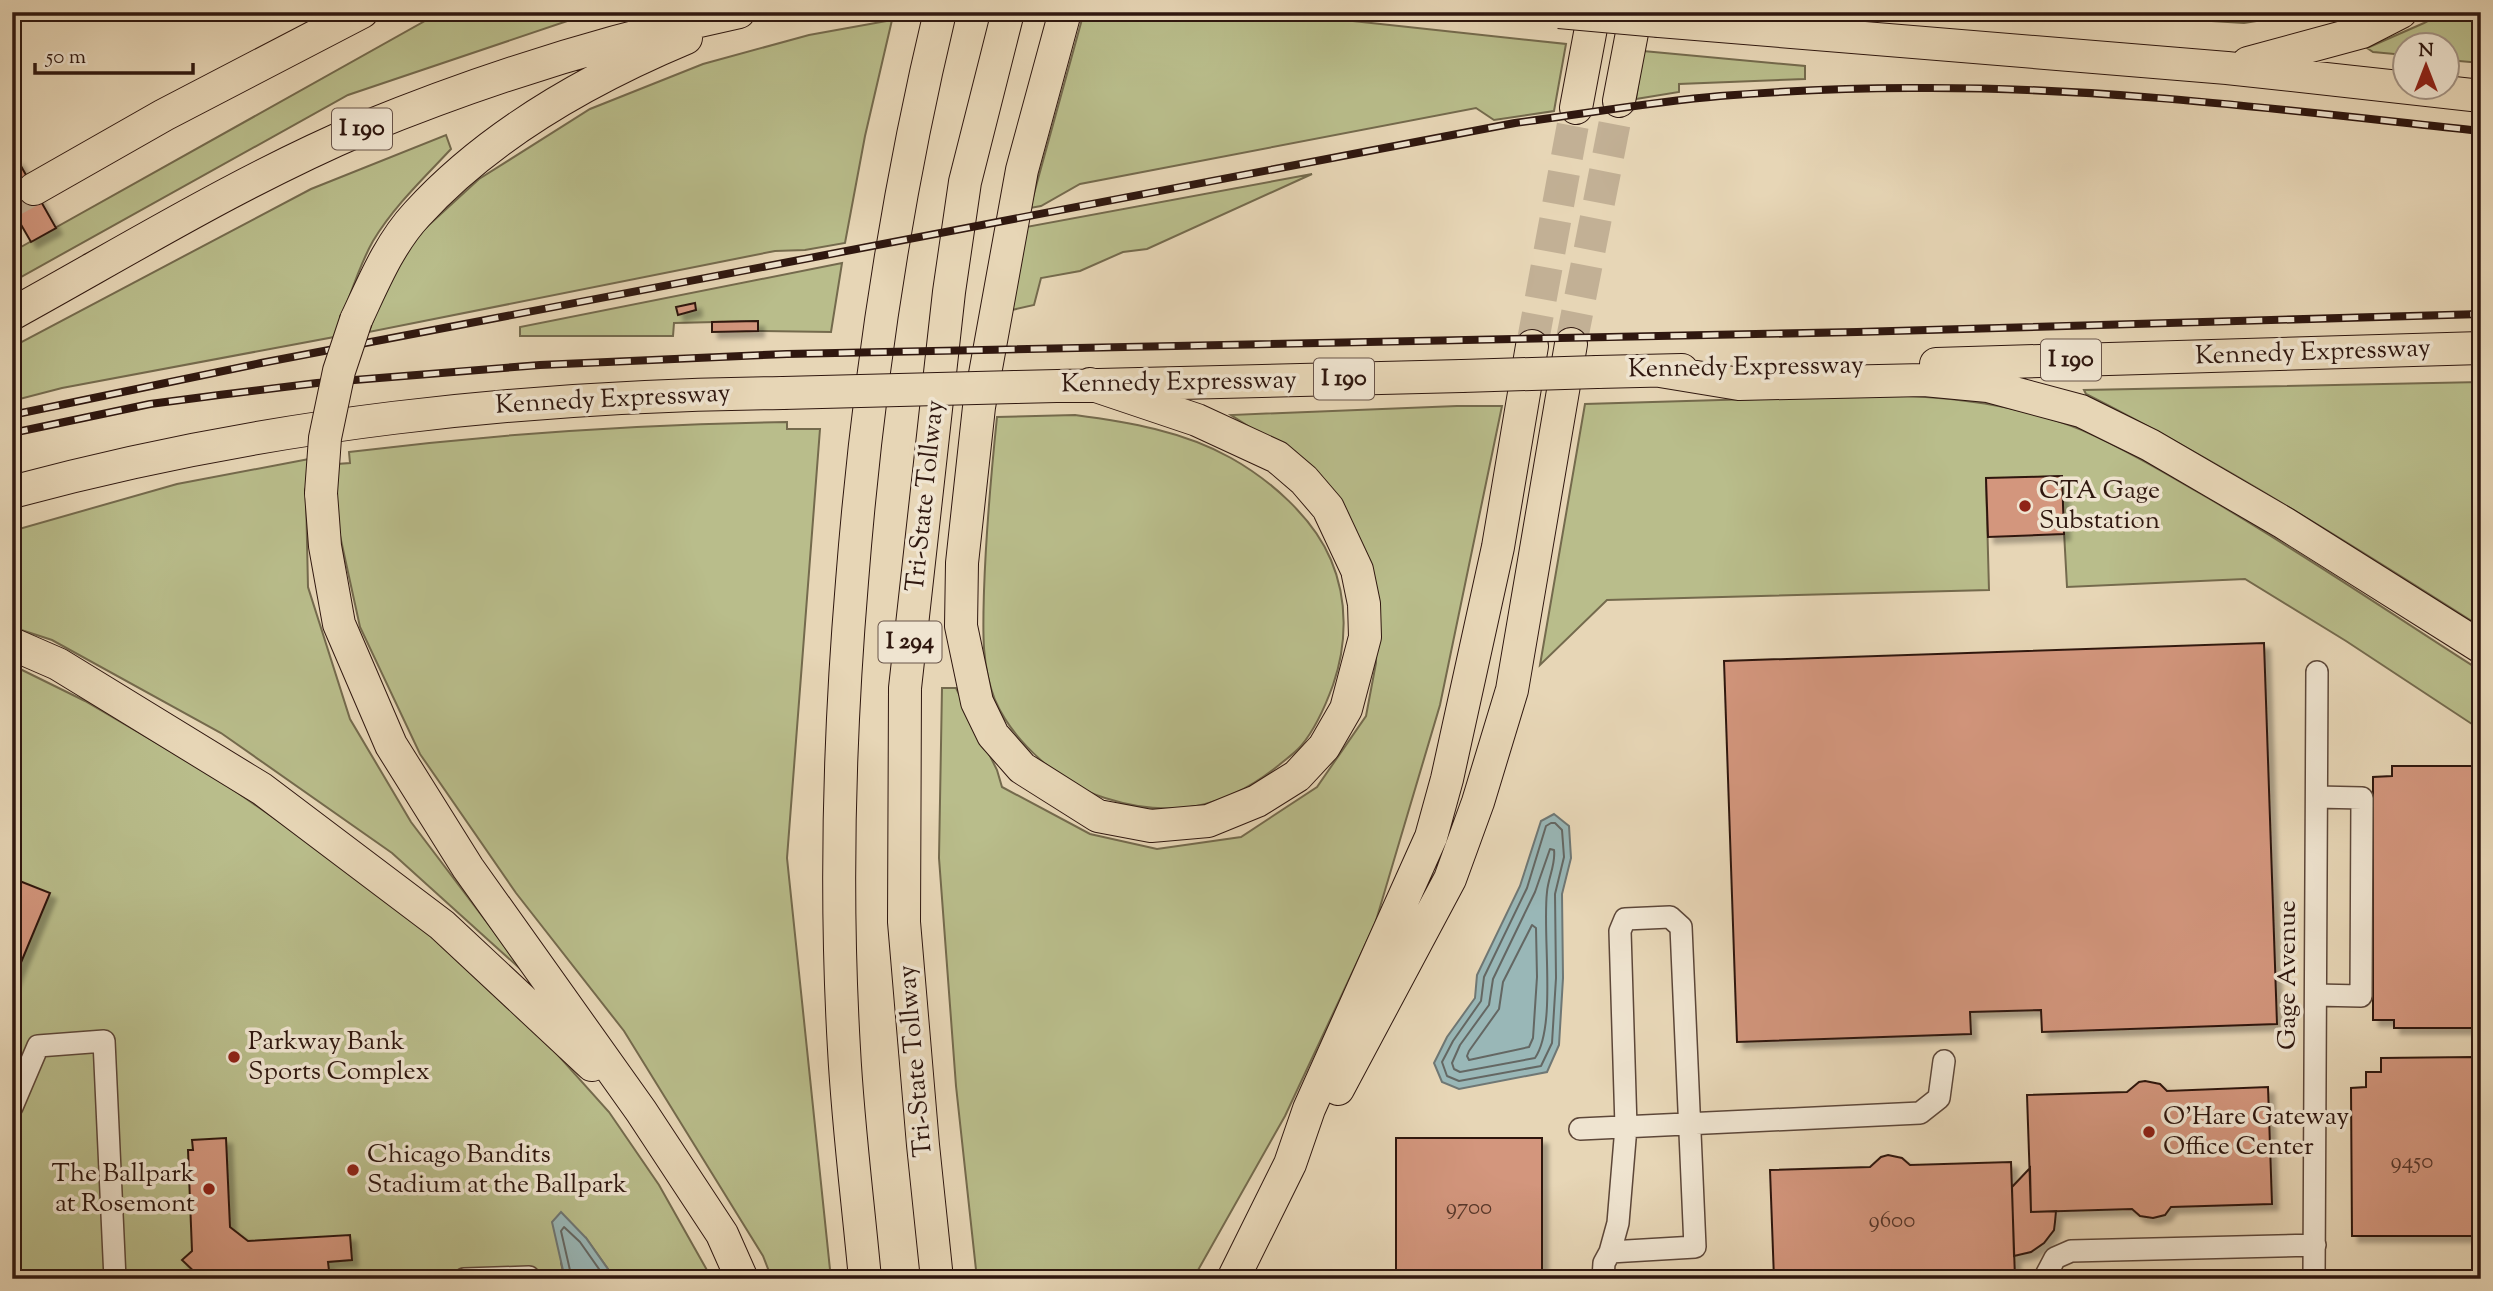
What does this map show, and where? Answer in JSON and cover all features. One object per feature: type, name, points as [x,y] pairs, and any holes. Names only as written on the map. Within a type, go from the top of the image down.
[{"type":"highway","points":[[34,189],[164,114],[362,12]]},
{"type":"highway","name":"I 190","points":[[12,314],[211,203],[363,129],[547,61],[613,41],[739,12]]},
{"type":"highway","points":[[742,1279],[722,1234],[641,1111],[468,868],[391,745],[338,624],[325,546],[321,494],[326,438],[339,371],[356,320],[387,255],[416,215],[468,165],[527,120],[611,73],[684,39],[757,12]]},
{"type":"highway","name":"I 294","points":[[865,1279],[844,1049],[839,864],[843,691],[861,461],[884,291],[920,97],[940,12]]},
{"type":"highway","name":"Tri-State Tollway","points":[[937,1279],[904,922],[905,688],[949,292],[963,195],[1008,12]]},
{"type":"highway","points":[[1065,12],[1022,170],[979,407],[962,563],[961,626],[978,702],[993,735],[1022,768],[1098,816],[1152,826],[1208,821],[1257,801],[1297,776],[1324,747],[1346,709],[1365,637],[1364,604],[1357,570],[1328,508],[1304,480],[1278,457],[1198,420],[1090,384]]},
{"type":"highway","points":[[1559,12],[1647,17],[2227,68],[2481,96]]},
{"type":"highway","points":[[1576,107],[1594,12]]},
{"type":"highway","points":[[2227,68],[2362,32],[2401,12]]},
{"type":"highway","points":[[1619,101],[1647,17]]},
{"type":"highway","points":[[1290,1164],[1324,1116],[1450,879],[1478,802],[1512,690],[1571,345]]},
{"type":"highway","points":[[1233,1279],[1290,1164],[1309,1109],[1431,837],[1447,779],[1492,574],[1532,346]]},
{"type":"highway","name":"Kennedy Expressway","points":[[12,492],[209,446],[366,421],[518,403],[596,398],[2481,348]]},
{"type":"highway","points":[[1660,371],[1739,384],[1924,380],[1988,386],[2081,411],[2150,445],[2284,523],[2481,647]]},
{"type":"highway","points":[[12,644],[58,664],[272,797],[442,925],[641,1111]]},
{"type":"street","name":"Gage Avenue","points":[[2314,1279],[2317,671]]},
{"type":"street","points":[[2316,995],[2361,996],[2362,798],[2317,797]]},
{"type":"street","points":[[1603,1279],[1604,1263],[1618,1223],[1626,1127],[1620,931],[1625,919],[1670,917],[1681,927],[1695,1247],[1610,1252]]},
{"type":"street","points":[[12,1107],[38,1046],[104,1041],[115,1279]]},
{"type":"street","points":[[1580,1129],[1920,1112],[1939,1098],[1944,1061]]},
{"type":"street","points":[[2045,1279],[2055,1258],[2071,1251],[2315,1245]]},
{"type":"street","points":[[1610,1252],[1614,1263],[1614,1279]]},
{"type":"street","points":[[464,1279],[529,1279]]},
{"type":"green space","points":[[441,12],[594,12],[348,95],[12,282],[12,252]]},
{"type":"green space","points":[[1084,12],[1237,12],[1325,18],[1566,44],[1554,111],[1494,120],[1476,108],[1080,184],[1041,206],[1030,208]]},
{"type":"green space","points":[[2064,12],[2312,12],[2244,23]]},
{"type":"green space","points":[[2444,12],[2481,12],[2481,63],[2462,61],[2462,32],[2403,32]]},
{"type":"green space","points":[[892,20],[865,136],[845,243],[805,250],[775,251],[369,332],[388,279],[419,234],[479,179],[590,109],[703,64],[809,35]]},
{"type":"green space","points":[[2392,37],[2392,54],[2373,52],[2367,48]]},
{"type":"green space","points":[[1643,51],[1805,66],[1805,79],[1679,84],[1679,92],[1636,99]]},
{"type":"green space","points":[[446,135],[451,149],[400,204],[373,241],[334,337],[62,388],[12,401],[12,347],[311,189]]},
{"type":"green space","points":[[1312,174],[1147,249],[1123,252],[1080,271],[1041,278],[1034,305],[1012,310],[1026,227]]},
{"type":"green space","points":[[842,263],[831,332],[758,331],[757,321],[674,323],[673,336],[520,336],[520,327]]},
{"type":"green space","points":[[2481,382],[2481,627],[2286,506],[2137,420],[2086,394],[2084,390]]},
{"type":"green space","points":[[1885,395],[1960,400],[2034,414],[2082,430],[2161,471],[2277,540],[2481,671],[2481,730],[2346,641],[2245,579],[2067,587],[2061,476],[1986,479],[1989,590],[1607,600],[1540,665],[1585,404]]},
{"type":"green space","points":[[1502,406],[1440,705],[1375,924],[1285,1116],[1193,1279],[977,1279],[956,1086],[939,858],[942,688],[956,688],[997,770],[1002,787],[1090,834],[1157,849],[1241,837],[1317,787],[1366,716],[1376,663],[1377,611],[1276,444],[1231,415]]},
{"type":"green space","points":[[1075,415],[1175,434],[1231,458],[1261,477],[1289,501],[1313,529],[1331,560],[1337,575],[1344,622],[1341,654],[1333,685],[1316,725],[1301,746],[1259,780],[1238,792],[1196,806],[1152,808],[1089,792],[1056,772],[1026,746],[1003,716],[995,700],[985,660],[983,618],[987,525],[997,417]]},
{"type":"green space","points":[[787,422],[787,429],[820,429],[787,858],[831,1279],[772,1279],[763,1256],[624,1031],[516,893],[420,754],[360,627],[339,531],[335,492],[337,464],[350,463],[349,452],[568,431]]},
{"type":"green space","points":[[309,459],[306,495],[308,587],[350,719],[411,822],[526,974],[392,853],[221,733],[52,640],[12,627],[12,531],[177,484]]},
{"type":"green space","name":"Parkway Bank Sports Complex","points":[[12,665],[85,701],[218,779],[392,900],[522,1015],[609,1112],[659,1185],[712,1279],[615,1279],[586,1238],[561,1263],[565,1279],[12,1279]]},
{"type":"water","points":[[1554,814],[1569,826],[1571,858],[1562,894],[1563,978],[1559,1045],[1547,1072],[1459,1089],[1442,1082],[1434,1063],[1447,1037],[1475,998],[1477,975],[1520,886],[1541,821]]},
{"type":"water","points":[[561,1212],[586,1238],[615,1279],[565,1279],[552,1222]]},
{"type":"building","points":[[17,159],[56,228],[31,242],[12,209],[12,162]]},
{"type":"building","points":[[695,303],[696,310],[678,315],[676,307]]},
{"type":"building","points":[[758,321],[758,331],[712,332],[712,322]]},
{"type":"building","name":"CTA Gage Substation","points":[[2062,476],[2064,534],[1988,537],[1986,478]]},
{"type":"building","points":[[2264,643],[2277,1024],[2042,1032],[2041,1010],[1970,1012],[1971,1034],[1737,1042],[1724,661]]},
{"type":"building","points":[[2392,766],[2477,766],[2477,785],[2481,785],[2479,1028],[2394,1028],[2394,1020],[2373,1020],[2373,777],[2392,776]]},
{"type":"building","points":[[12,878],[50,893],[12,984]]},
{"type":"building","points":[[2472,1057],[2474,1236],[2352,1236],[2351,1088],[2366,1087],[2366,1072],[2381,1072],[2381,1058]]},
{"type":"building","name":"O’Hare Gateway Office Center","points":[[2139,1082],[2160,1084],[2167,1091],[2268,1087],[2272,1204],[2171,1207],[2165,1215],[2153,1218],[2140,1216],[2132,1209],[2031,1212],[2027,1095],[2127,1092]]},
{"type":"building","name":"The Ballpark at Rosemont","points":[[226,1138],[230,1227],[248,1241],[350,1235],[352,1260],[328,1262],[330,1279],[202,1279],[182,1260],[192,1251],[188,1150],[193,1150],[192,1140]]},
{"type":"building","points":[[1396,1138],[1542,1138],[1542,1279],[1396,1279]]},
{"type":"building","points":[[1888,1155],[1902,1158],[1910,1165],[2011,1162],[2015,1278],[1774,1279],[1770,1170],[1870,1167],[1881,1157]]},
{"type":"building","points":[[2030,1168],[2031,1212],[2056,1211],[2054,1230],[2044,1243],[2031,1252],[2014,1256],[2012,1187]]},
{"type":"tunnel","points":[[1571,344],[1619,101]]},
{"type":"tunnel","points":[[1532,346],[1576,108]]},
{"type":"tunnel","points":[[12,201],[34,189]]},
{"type":"railway","points":[[12,415],[261,363],[1515,123],[1694,99],[1863,89],[1982,88],[2196,101],[2481,131]]},
{"type":"railway","points":[[12,433],[150,404],[219,395],[317,383],[540,365],[787,354],[1857,332],[2481,314]]},
{"type":"place","name":"CTA Gage Substation","points":[[2025,506]]},
{"type":"place","name":"Parkway Bank Sports Complex","points":[[234,1057]]},
{"type":"place","name":"O’Hare Gateway Office Center","points":[[2149,1132]]},
{"type":"place","name":"Chicago Bandits Stadium at the Ballpark","points":[[353,1170]]},
{"type":"place","name":"The Ballpark at Rosemont","points":[[209,1189]]}]
